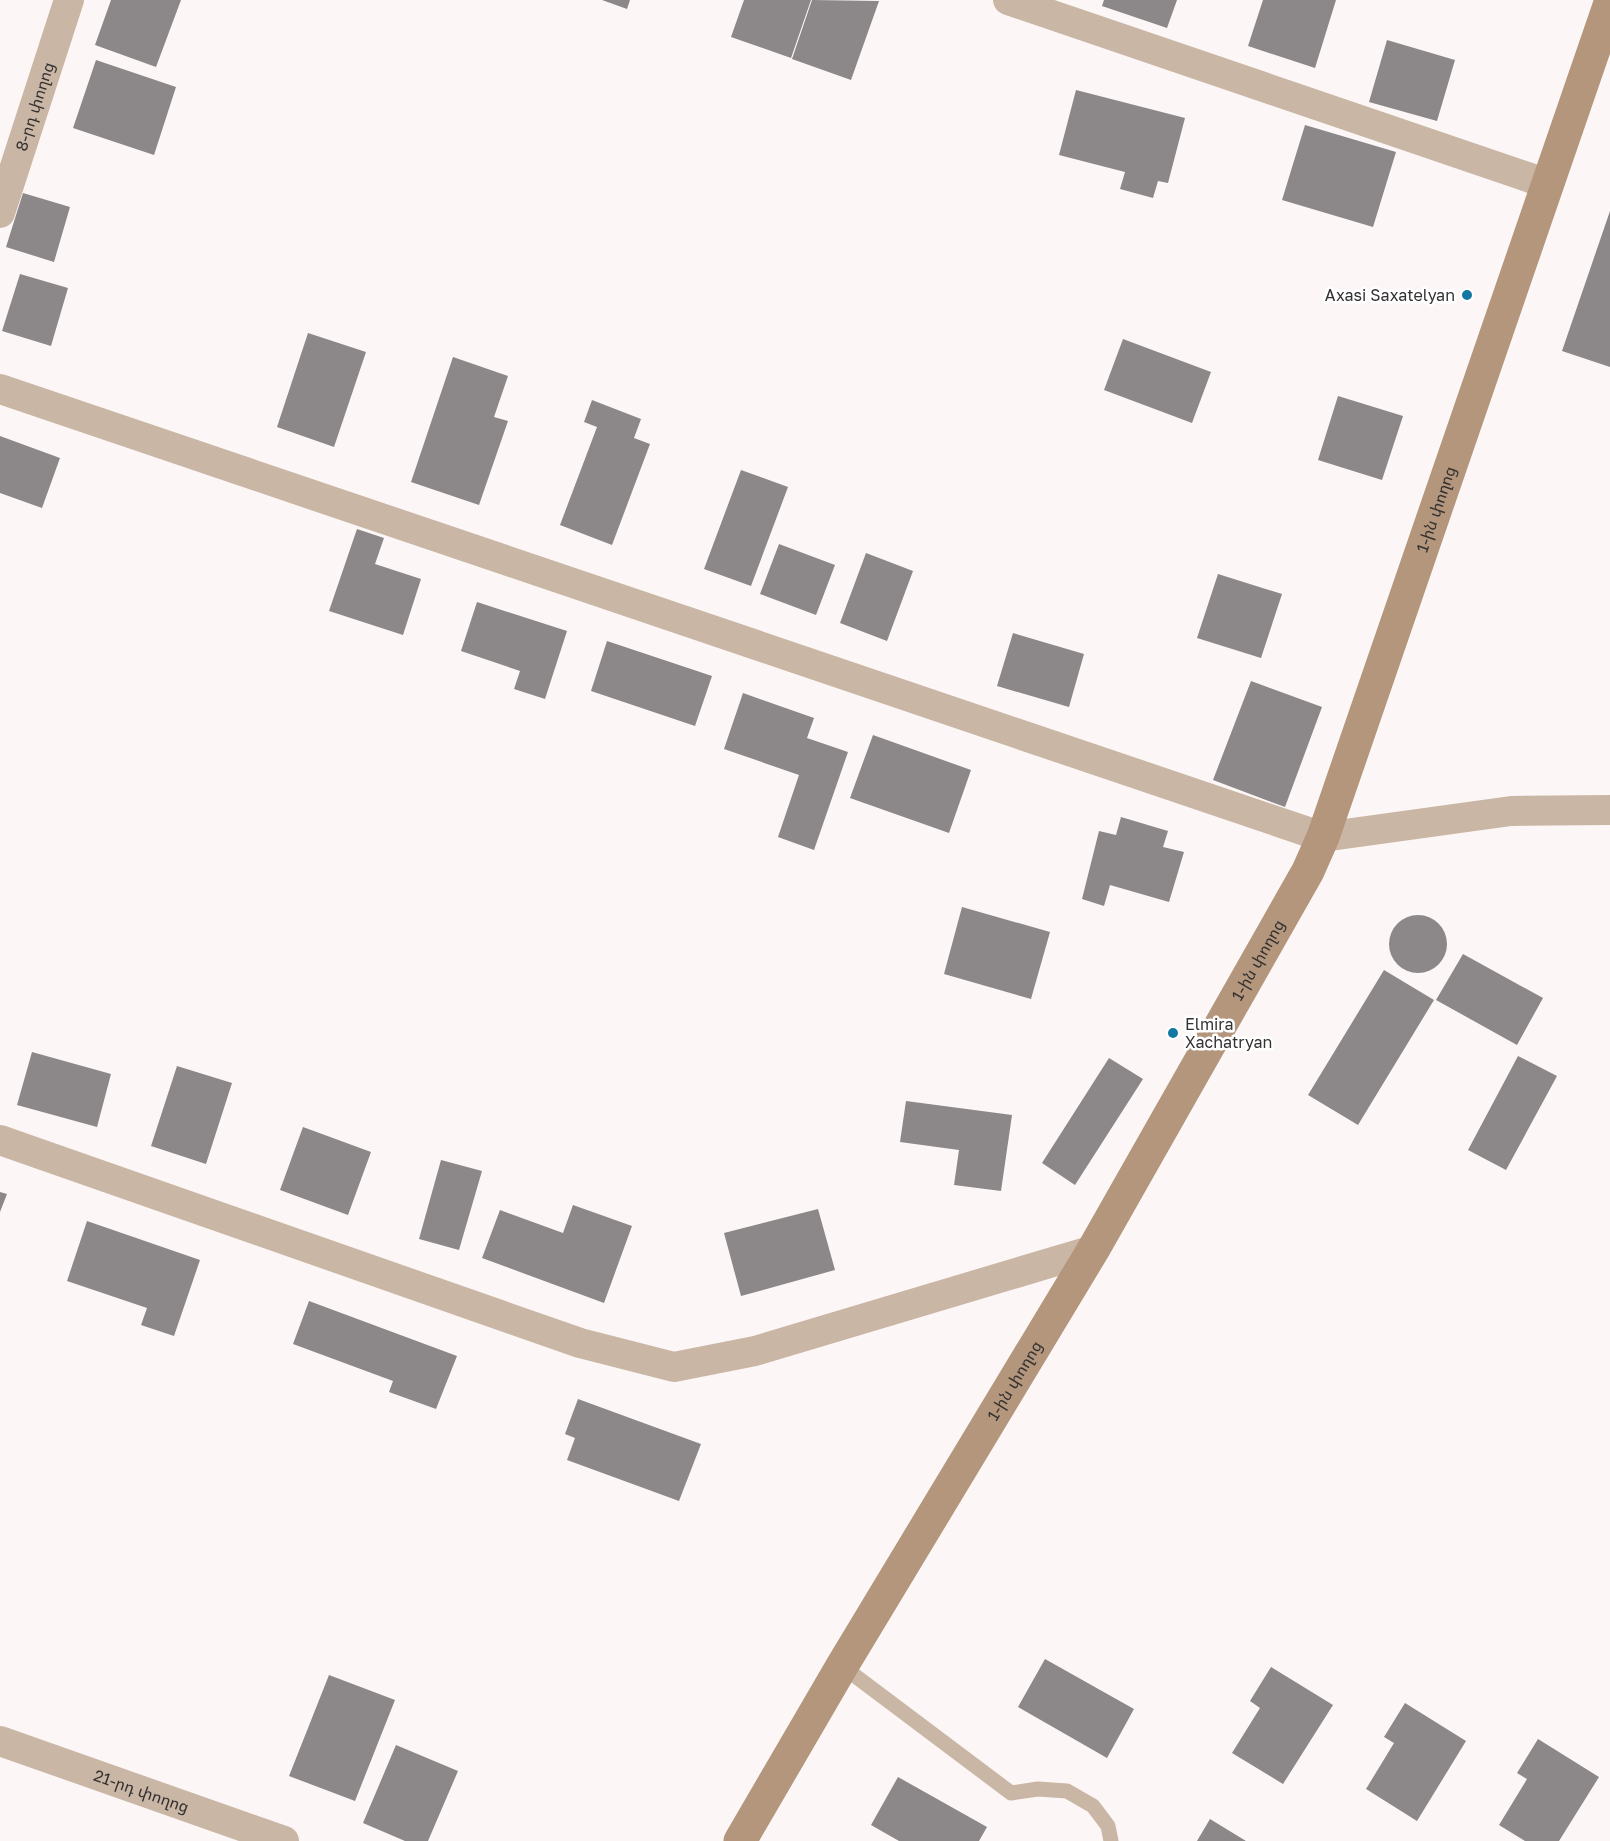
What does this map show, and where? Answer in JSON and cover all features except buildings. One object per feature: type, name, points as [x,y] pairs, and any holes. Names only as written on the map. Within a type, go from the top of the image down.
[{"type":"main road","name":"1-ին փողոց","points":[[740,1841],[842,1666],[1093,1250],[1308,871],[1323,837],[1610,3]]},
{"type":"street","name":"8-րդ փողոց","points":[[0,213],[69,0]]},
{"type":"street","points":[[1008,0],[1548,184]]},
{"type":"street","points":[[0,389],[1323,837],[1512,811],[1610,810]]},
{"type":"street","points":[[0,1140],[580,1343],[674,1367],[755,1351],[1093,1250]]},
{"type":"street","name":"21-րդ փողոց","points":[[0,1741],[284,1841]]},
{"type":"lane","points":[[842,1666],[1011,1792],[1038,1789],[1067,1791],[1093,1806],[1108,1826],[1110,1841]]},
{"type":"place","name":"Axasi Saxatelyan","points":[[1467,295]]},
{"type":"place","name":"Elmira Xachatryan","points":[[1173,1033]]}]
